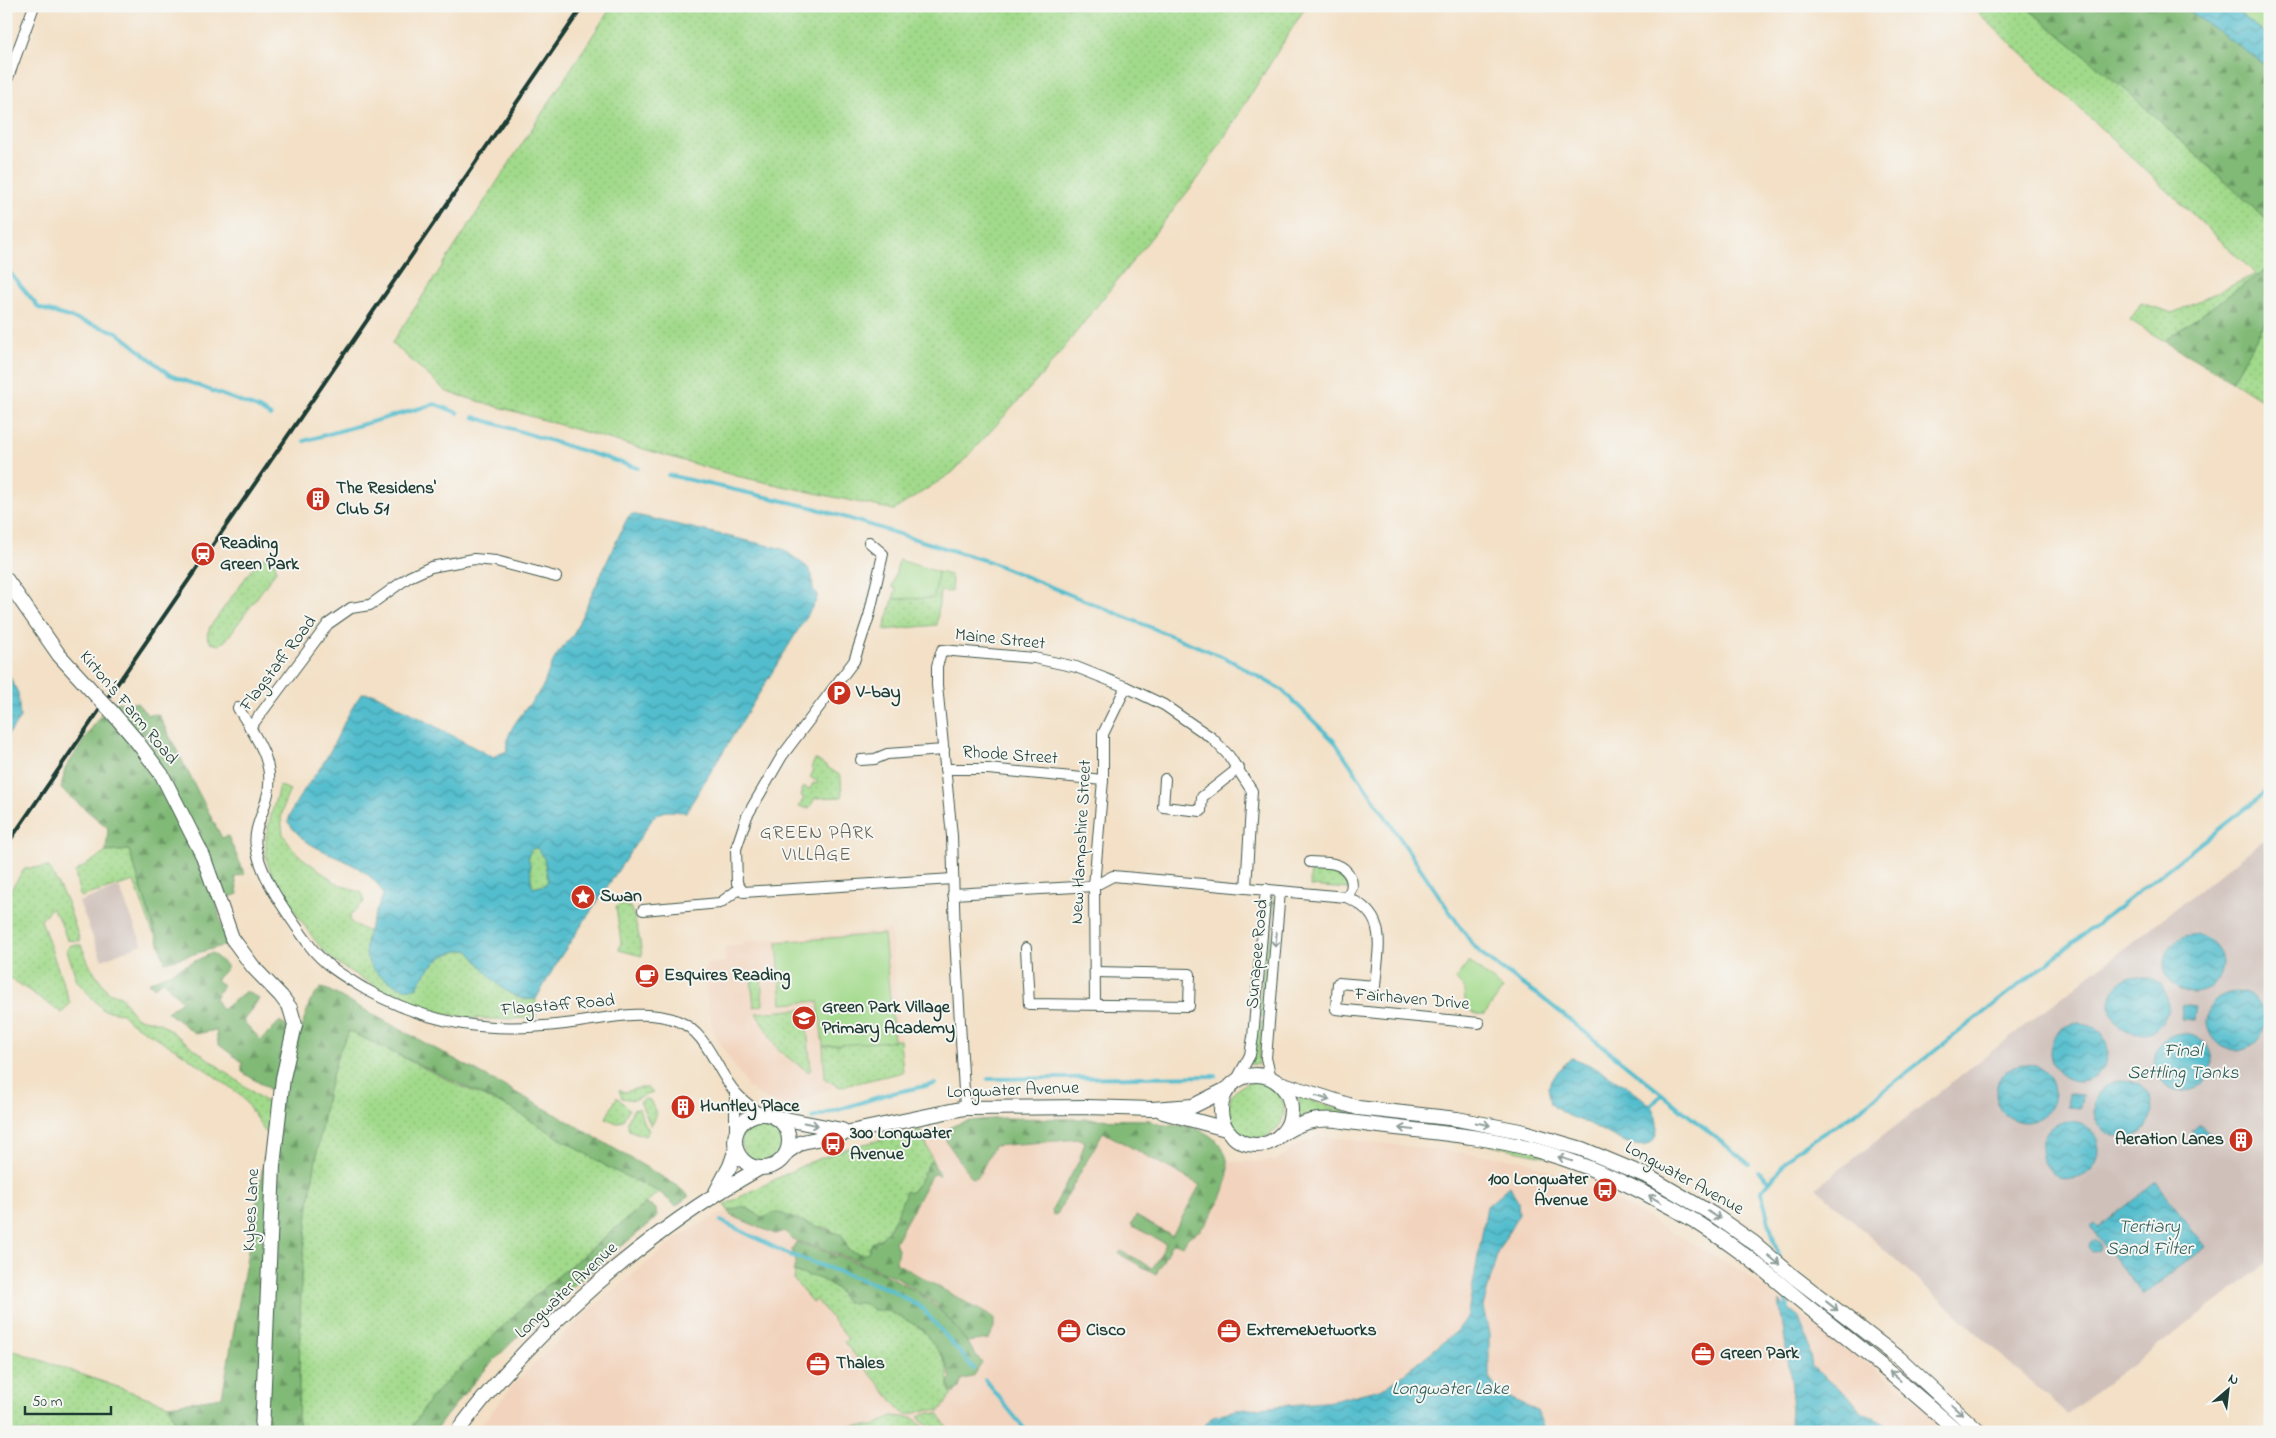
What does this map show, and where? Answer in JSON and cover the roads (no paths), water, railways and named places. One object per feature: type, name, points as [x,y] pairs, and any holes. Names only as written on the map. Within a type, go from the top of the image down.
[{"type":"street","points":[[6,83],[34,6]]},
{"type":"street","points":[[869,542],[883,554],[874,598],[860,647],[846,674],[782,756],[747,816],[736,849],[739,888],[743,892],[953,879]]},
{"type":"street","name":"Flagstaff Road","points":[[250,728],[256,724],[304,654],[328,624],[351,608],[370,605],[409,577],[431,567],[474,559],[496,561],[556,577]]},
{"type":"street","name":"Kirton's Farm Road","points":[[6,579],[59,655],[135,739],[162,775],[203,856],[232,938],[238,949],[282,996]]},
{"type":"street","name":"Maine Street","points":[[965,1108],[953,894],[952,836],[937,666],[942,650],[1034,658],[1076,667],[1126,687],[1189,720],[1212,738],[1239,768],[1252,791],[1246,888]]},
{"type":"street","name":"New Hampshire Street","points":[[1095,1004],[1094,886],[1103,780],[1104,734],[1126,687]]},
{"type":"street","name":"Flagstaff Road","points":[[238,708],[261,746],[270,770],[269,790],[257,827],[256,840],[262,868],[311,947],[338,972],[380,997],[424,1016],[479,1028],[530,1028],[633,1016],[667,1017],[680,1022],[695,1033],[713,1056],[735,1092],[759,1114]]},
{"type":"street","points":[[861,760],[875,759],[887,754],[944,750]]},
{"type":"street","points":[[1166,779],[1163,807],[1202,811],[1202,797],[1239,768]]},
{"type":"street","name":"Rhode Street","points":[[945,769],[988,769],[1103,780]]},
{"type":"street","points":[[1310,862],[1335,864],[1345,870],[1352,880],[1352,886],[1346,897]]},
{"type":"street","points":[[953,894],[1094,886],[1113,876],[1266,889]]},
{"type":"street","points":[[643,910],[720,902],[739,888]]},
{"type":"street","name":"Sunapee Road","points":[[1233,1084],[1250,1055],[1266,889],[1280,891],[1266,1058],[1274,1080]]},
{"type":"street","name":"Fairhaven Drive","points":[[1280,891],[1346,897],[1364,905],[1376,921],[1378,938],[1375,986],[1338,983],[1336,1009],[1479,1023]]},
{"type":"street","points":[[1026,948],[1029,1004],[1189,1006],[1190,974],[1095,972]]},
{"type":"street","name":"Kybes Lane","points":[[262,1432],[273,1166],[283,1078],[295,1026],[290,1008],[282,996]]},
{"type":"street","points":[[1254,1075],[1274,1080],[1288,1097],[1291,1112],[1287,1125],[1279,1136],[1266,1144],[1249,1144],[1233,1137],[1226,1129],[1221,1118],[1221,1106],[1233,1084],[1254,1075]]},
{"type":"street","name":"Longwater Avenue","points":[[1274,1080],[1358,1108],[1479,1123],[1520,1131],[1582,1148],[1649,1177],[1714,1215],[1754,1243],[1794,1277],[1899,1358],[1979,1432]]},
{"type":"street","name":"Longwater Avenue","points":[[787,1152],[802,1142],[965,1108],[1087,1106],[1152,1109],[1193,1106],[1233,1084]]},
{"type":"street","points":[[735,1092],[736,1142],[744,1162],[760,1168],[775,1165],[787,1152],[789,1139],[786,1130],[774,1117],[759,1114],[744,1120],[736,1142]]},
{"type":"street","name":"Longwater Avenue","points":[[1152,1109],[1226,1129]]},
{"type":"street","name":"Longwater Avenue","points":[[774,1117],[848,1131]]},
{"type":"street","name":"Longwater Avenue","points":[[1279,1136],[1294,1126],[1320,1118],[1455,1134],[1534,1150],[1577,1163],[1641,1191],[1728,1243],[1888,1370],[1958,1432]]},
{"type":"street","name":"Longwater Avenue","points":[[716,1193],[730,1166],[736,1142]]},
{"type":"street","name":"Longwater Avenue","points":[[457,1432],[501,1380],[603,1279],[653,1239],[716,1193],[760,1168]]},
{"type":"water","points":[[2182,6],[2229,6],[2270,36],[2270,68]]},
{"type":"water","points":[[632,514],[783,549],[807,567],[812,575],[813,590],[818,594],[816,601],[686,812],[666,811],[655,815],[559,959],[536,999],[525,999],[506,991],[490,976],[468,950],[450,953],[437,961],[416,988],[404,988],[394,984],[375,972],[366,952],[369,930],[383,895],[379,886],[363,871],[310,844],[300,836],[288,822],[290,814],[302,792],[322,765],[362,693],[375,694],[492,757],[507,751],[509,734],[513,726],[542,688],[555,657],[573,635],[628,517]],"holes":[[[537,848],[544,858],[548,880],[545,885],[533,888],[528,857],[531,849]],[[584,890],[590,897],[588,901],[582,903],[577,895]]]},
{"type":"water","points":[[6,669],[18,693],[20,718],[6,738]]},
{"type":"water","name":"Final Settling Tanks","points":[[2187,935],[2199,935],[2214,943],[2222,958],[2222,970],[2214,985],[2199,993],[2187,993],[2172,985],[2164,970],[2164,958],[2172,943]]},
{"type":"water","name":"Final Settling Tanks","points":[[2133,976],[2145,976],[2160,984],[2168,999],[2168,1011],[2160,1026],[2145,1034],[2133,1034],[2118,1026],[2110,1011],[2110,999],[2118,984]]},
{"type":"water","name":"Final Settling Tanks","points":[[2230,992],[2242,992],[2257,1000],[2265,1015],[2265,1027],[2257,1042],[2242,1050],[2230,1050],[2215,1042],[2207,1027],[2207,1015],[2215,1000]]},
{"type":"water","points":[[2182,1005],[2196,1007],[2194,1020],[2181,1019]]},
{"type":"water","name":"Final Settling Tanks","points":[[2073,1023],[2085,1023],[2100,1031],[2108,1046],[2108,1058],[2100,1073],[2085,1081],[2073,1081],[2058,1073],[2050,1058],[2050,1046],[2058,1031]]},
{"type":"water","name":"Final Settling Tanks","points":[[2177,1033],[2189,1033],[2204,1041],[2212,1056],[2212,1068],[2204,1083],[2189,1091],[2177,1091],[2162,1083],[2154,1068],[2154,1056],[2162,1041]]},
{"type":"water","points":[[1571,1058],[1602,1071],[1647,1102],[1652,1108],[1657,1121],[1657,1131],[1652,1142],[1639,1146],[1630,1144],[1568,1115],[1551,1104],[1548,1087],[1558,1071]]},
{"type":"water","points":[[2019,1064],[2031,1064],[2046,1072],[2054,1087],[2054,1099],[2046,1114],[2031,1122],[2019,1122],[2004,1114],[1996,1099],[1996,1087],[2004,1072]]},
{"type":"water","name":"Final Settling Tanks","points":[[2117,1080],[2129,1080],[2144,1088],[2152,1103],[2152,1115],[2144,1130],[2129,1138],[2117,1138],[2102,1130],[2094,1115],[2094,1103],[2102,1088]]},
{"type":"water","points":[[2069,1093],[2082,1095],[2080,1108],[2067,1107]]},
{"type":"water","points":[[2064,1121],[2076,1121],[2091,1129],[2099,1144],[2099,1156],[2091,1171],[2076,1179],[2064,1179],[2049,1171],[2041,1156],[2041,1144],[2049,1129]]},
{"type":"water","points":[[2200,1124],[2210,1136],[2207,1139],[2205,1136],[2200,1140],[2192,1131]]},
{"type":"water","name":"Tertiary Sand Filter","points":[[2156,1182],[2206,1247],[2143,1295],[2090,1227],[2094,1224],[2098,1228]]},
{"type":"water","name":"Longwater Lake","points":[[1510,1186],[1518,1202],[1519,1214],[1498,1251],[1483,1307],[1489,1333],[1489,1377],[1500,1393],[1537,1411],[1545,1432],[1199,1432],[1213,1416],[1236,1410],[1333,1401],[1387,1387],[1456,1332],[1467,1318],[1487,1206]]},
{"type":"water","points":[[2094,1240],[2100,1246],[2094,1252],[2088,1246]]},
{"type":"water","points":[[1779,1301],[1799,1317],[1808,1342],[1812,1367],[1853,1401],[1862,1412],[1901,1432],[1781,1432],[1790,1425],[1792,1387]]},
{"type":"waterway","points":[[6,268],[39,308],[117,332],[170,375],[257,408],[271,416]]},
{"type":"waterway","points":[[304,441],[435,404],[458,413]]},
{"type":"waterway","points":[[474,417],[638,468]]},
{"type":"waterway","points":[[668,475],[811,507],[990,562],[1226,658],[1282,690],[1335,742],[1473,945],[1486,958],[1545,1000],[1749,1164]]},
{"type":"waterway","points":[[1779,1259],[1761,1192],[1794,1152],[1855,1113],[2270,789]]},
{"type":"waterway","points":[[988,1079],[1216,1076]]},
{"type":"waterway","points":[[812,1118],[888,1094],[935,1084]]},
{"type":"waterway","points":[[1651,1106],[1662,1094]]},
{"type":"waterway","points":[[1758,1171],[1770,1181]]},
{"type":"waterway","points":[[721,1221],[788,1254],[889,1289],[922,1308],[974,1369]]},
{"type":"waterway","points":[[1785,1293],[1788,1308]]},
{"type":"waterway","points":[[985,1380],[1027,1432]]},
{"type":"railway","points":[[6,846],[583,6]]},
{"type":"place","name":"The Residens' Club 51","points":[[318,499]]},
{"type":"place","name":"Reading Green Park","points":[[203,554]]},
{"type":"place","name":"V-bay","points":[[839,693]]},
{"type":"place","name":"Swan","points":[[583,897]]},
{"type":"place","name":"Esquires Reading","points":[[647,976]]},
{"type":"place","name":"Green Park Village Primary Academy","points":[[804,1018]]},
{"type":"place","name":"Huntley Place","points":[[683,1107]]},
{"type":"place","name":"Aeration Lanes","points":[[2241,1140]]},
{"type":"place","name":"300 Longwater Avenue","points":[[833,1144]]},
{"type":"place","name":"100 Longwater Avenue","points":[[1605,1190]]},
{"type":"place","name":"Cisco","points":[[1069,1331]]},
{"type":"place","name":"ExtremeNetworks","points":[[1229,1331]]},
{"type":"place","name":"Green Park","points":[[1703,1354]]},
{"type":"place","name":"Thales","points":[[818,1364]]},
{"type":"district","name":"GREEN PARK VILLAGE","points":[[817,844]]}]
